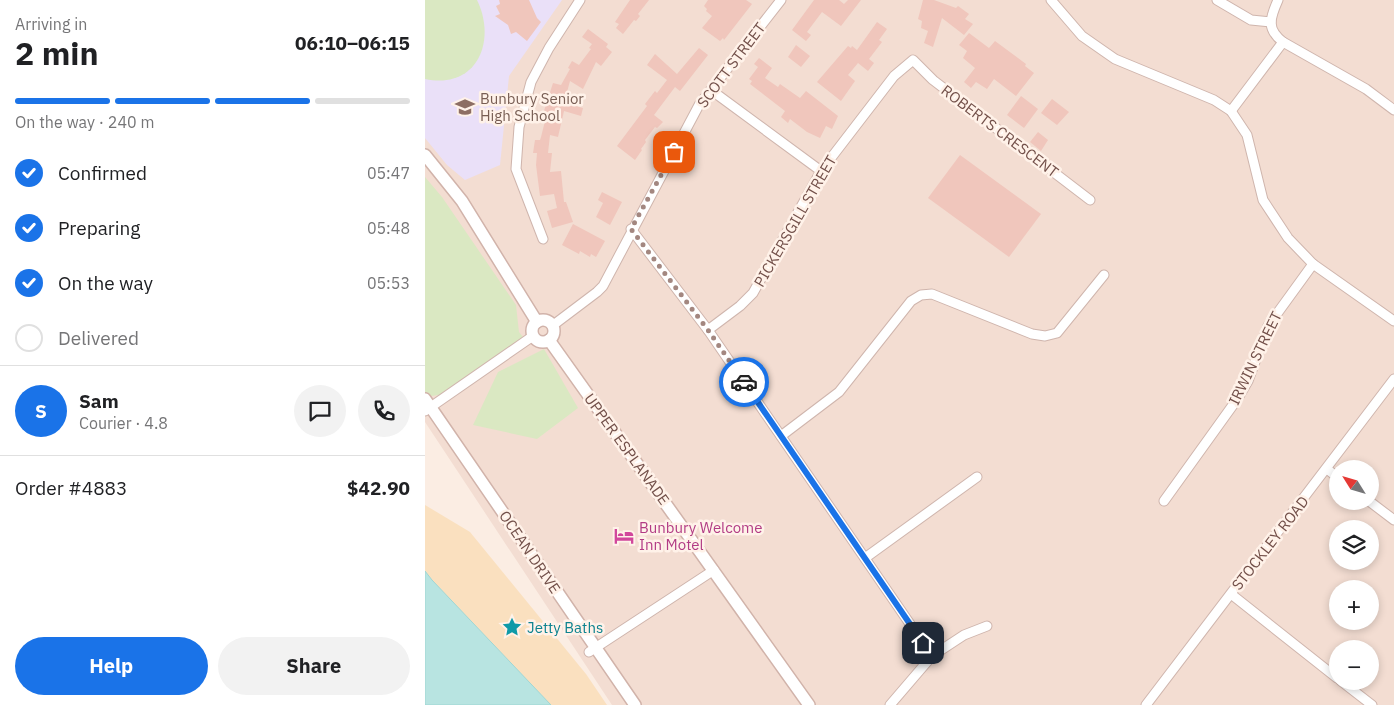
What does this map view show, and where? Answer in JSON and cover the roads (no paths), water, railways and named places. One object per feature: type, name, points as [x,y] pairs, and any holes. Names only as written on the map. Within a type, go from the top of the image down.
[{"type":"street","points":[[543,239],[516,169],[519,127],[531,82],[549,48],[580,0]]},
{"type":"street","name":"SCOTT STREET","points":[[552,326],[603,286],[631,229],[699,106],[781,0]]},
{"type":"street","points":[[1051,0],[1083,36],[1115,59],[1214,100],[1231,111],[1247,135],[1263,200],[1288,238],[1313,264],[1394,320]]},
{"type":"street","points":[[1217,0],[1251,20],[1271,22]]},
{"type":"street","points":[[1278,0],[1271,22],[1274,34],[1283,42],[1366,89],[1394,110]]},
{"type":"street","points":[[1231,111],[1283,42]]},
{"type":"street","name":"PICKERSGILL STREET","points":[[708,330],[747,300],[758,285],[821,171],[894,76],[913,60]]},
{"type":"street","name":"ROBERTS CRESCENT","points":[[913,60],[933,80],[1090,200]]},
{"type":"street","points":[[711,90],[821,171]]},
{"type":"street","points":[[425,155],[462,201],[537,322]]},
{"type":"street","points":[[631,229],[708,330],[932,656]]},
{"type":"street","name":"IRWIN STREET","points":[[1164,501],[1238,398],[1247,381],[1268,326],[1313,264]]},
{"type":"street","points":[[781,436],[839,392],[911,301],[921,295],[932,294],[1032,334],[1045,336],[1057,333],[1104,275]]},
{"type":"street","points":[[547,321],[552,326],[553,332],[549,340],[542,342],[533,336],[532,330],[537,322],[547,321]]},
{"type":"street","points":[[426,408],[533,336]]},
{"type":"street","name":"UPPER ESPLANADE","points":[[549,340],[809,705]]},
{"type":"street","name":"STOCKLEY ROAD","points":[[1145,705],[1394,379]]},
{"type":"street","name":"OCEAN DRIVE","points":[[426,408],[593,650],[635,705]]},
{"type":"street","points":[[865,558],[977,477]]},
{"type":"street","points":[[1379,509],[1394,520]]},
{"type":"street","points":[[593,650],[714,570]]},
{"type":"street","points":[[1231,594],[1329,672]]},
{"type":"street","points":[[890,705],[932,656],[964,635],[987,626]]},
{"type":"street","name":"OCEAN DRIVE","points":[[593,650],[626,705]]},
{"type":"street","points":[[1352,690],[1371,705]]},
{"type":"water","points":[[425,571],[432,580],[551,705],[425,705]]},
{"type":"place","name":"Bunbury Senior High School","points":[[465,107]]},
{"type":"place","name":"Bunbury Welcome Inn Motel","points":[[624,536]]},
{"type":"place","name":"Jetty Baths","points":[[512,627]]}]
